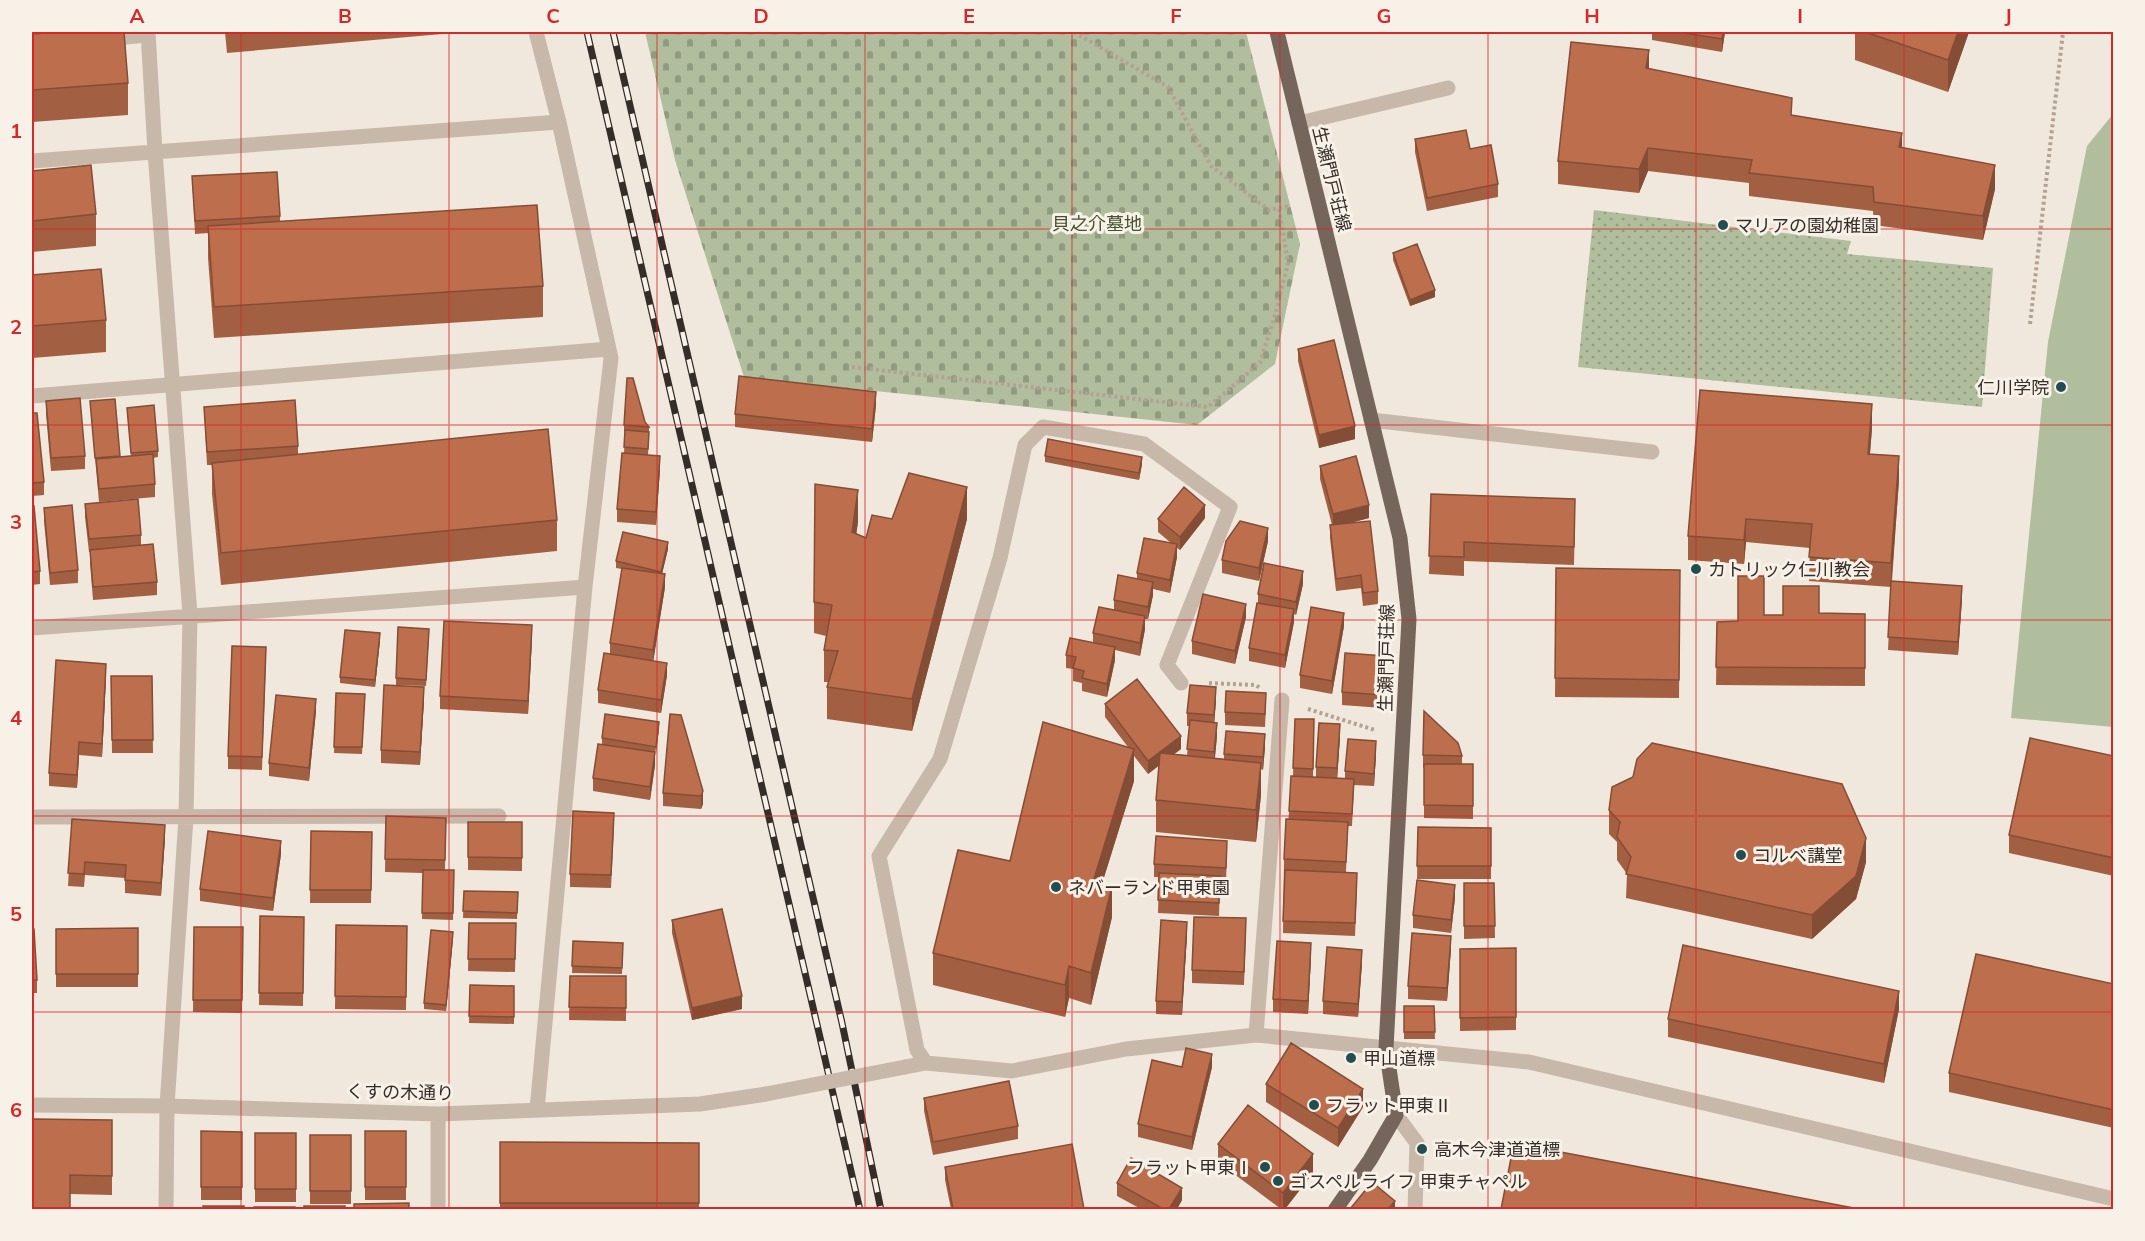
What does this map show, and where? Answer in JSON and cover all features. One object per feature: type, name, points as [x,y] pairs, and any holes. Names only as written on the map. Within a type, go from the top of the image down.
[{"type":"main road","name":"生瀬門戸荘線","points":[[1277,32],[1400,538],[1409,619],[1386,1048],[1396,1115]]},
{"type":"main road","points":[[1335,1209],[1370,1160],[1396,1115]]},
{"type":"street","points":[[536,32],[559,122],[611,358],[585,587],[537,1110]]},
{"type":"street","points":[[90,40],[148,33],[190,615],[186,817],[167,1106],[166,1209]]},
{"type":"street","points":[[1299,123],[1448,88]]},
{"type":"street","points":[[32,160],[559,122]]},
{"type":"street","points":[[32,396],[609,349]]},
{"type":"street","points":[[1371,420],[1652,452]]},
{"type":"street","points":[[926,1063],[916,1050],[879,856],[940,759],[1000,558],[1025,445],[1043,427],[1144,444],[1230,507],[1167,665],[1181,683]]},
{"type":"street","points":[[32,628],[585,587]]},
{"type":"street","points":[[1256,1035],[1282,700]]},
{"type":"street","points":[[32,817],[499,816]]},
{"type":"street","name":"くすの木通り","points":[[32,1106],[167,1106],[438,1114],[699,1104],[766,1094],[926,1063],[1012,1071],[1126,1049],[1256,1035],[1529,1062],[2114,1199]]},
{"type":"street","points":[[438,1114],[438,1209]]},
{"type":"street","points":[[1396,1115],[1417,1143],[1415,1209]]},
{"type":"path","points":[[1074,32],[1168,87],[1211,166],[1269,210],[1317,199]]},
{"type":"path","points":[[2030,324],[2063,32]]},
{"type":"path","points":[[852,368],[1208,406],[1260,363],[1288,262],[1279,208]]},
{"type":"green space","name":"貝之介墓地","points":[[645,32],[1246,32],[1300,244],[1275,364],[1197,425],[744,377],[675,160]]},
{"type":"green space","points":[[2113,114],[2113,727],[2011,718],[2048,342],[2087,146]]},
{"type":"green space","points":[[1594,210],[1851,241],[1847,254],[1993,268],[1982,407],[1578,367]]},
{"type":"building","points":[[124,32],[128,83],[32,90],[32,34]]},
{"type":"building","points":[[1677,32],[1723,32],[1722,39]]},
{"type":"building","points":[[1865,32],[1958,32],[1948,60]]},
{"type":"building","points":[[1571,42],[1649,50],[1646,68],[1792,98],[1791,115],[1902,133],[1899,147],[1995,165],[1983,216],[1874,202],[1873,187],[1749,173],[1752,160],[1648,148],[1639,169],[1558,161]]},
{"type":"building","points":[[1466,130],[1470,149],[1491,145],[1498,184],[1427,198],[1415,139]]},
{"type":"building","points":[[91,165],[96,214],[32,221],[32,171]]},
{"type":"building","points":[[277,172],[280,216],[195,221],[192,176]]},
{"type":"building","points":[[537,205],[543,286],[214,307],[208,226]]},
{"type":"building","points":[[1417,244],[1435,290],[1410,300],[1393,253]]},
{"type":"building","points":[[101,269],[106,320],[32,326],[32,275]]},
{"type":"building","points":[[1334,340],[1355,426],[1319,435],[1298,349]]},
{"type":"building","points":[[739,376],[876,392],[872,429],[735,414]]},
{"type":"building","points":[[627,378],[633,378],[645,422],[649,427],[624,425]]},
{"type":"building","points":[[1700,390],[1872,404],[1868,454],[1899,456],[1891,563],[1809,557],[1812,524],[1746,519],[1744,540],[1688,536]]},
{"type":"building","points":[[80,398],[85,456],[51,458],[46,401]]},
{"type":"building","points":[[115,399],[120,456],[95,458],[90,401]]},
{"type":"building","points":[[295,400],[298,446],[207,452],[204,407]]},
{"type":"building","points":[[154,405],[158,451],[131,453],[127,408]]},
{"type":"building","points":[[32,413],[37,413],[44,482],[32,483]]},
{"type":"building","points":[[548,429],[557,520],[221,553],[212,463]]},
{"type":"building","points":[[625,430],[649,432],[648,449],[624,447]]},
{"type":"building","points":[[1048,439],[1142,457],[1139,473],[1045,456]]},
{"type":"building","points":[[622,453],[660,456],[656,512],[617,509]]},
{"type":"building","points":[[153,454],[155,484],[99,489],[96,459]]},
{"type":"building","points":[[1356,456],[1369,505],[1333,514],[1320,466]]},
{"type":"building","points":[[909,473],[967,487],[912,699],[827,687],[838,651],[824,650],[832,605],[814,602],[815,484],[858,490],[852,532],[866,538],[872,515],[892,519]]},
{"type":"building","points":[[1184,487],[1205,505],[1180,537],[1158,519]]},
{"type":"building","points":[[1431,494],[1575,499],[1574,547],[1464,542],[1464,557],[1429,556]]},
{"type":"building","points":[[138,499],[141,535],[89,539],[85,504]]},
{"type":"building","points":[[72,505],[78,570],[50,573],[44,508]]},
{"type":"building","points":[[34,506],[40,571],[32,572],[32,507]]},
{"type":"building","points":[[1240,521],[1268,528],[1259,568],[1222,560],[1226,541]]},
{"type":"building","points":[[1370,521],[1378,591],[1363,593],[1361,575],[1336,579],[1330,525]]},
{"type":"building","points":[[623,532],[668,542],[661,572],[616,561]]},
{"type":"building","points":[[1144,538],[1177,544],[1170,580],[1137,573]]},
{"type":"building","points":[[153,544],[157,582],[93,587],[90,550]]},
{"type":"building","points":[[1264,563],[1303,571],[1296,602],[1258,594]]},
{"type":"building","points":[[622,568],[665,574],[653,650],[610,643]]},
{"type":"building","points":[[1556,568],[1680,570],[1679,680],[1555,678]]},
{"type":"building","points":[[1118,575],[1153,582],[1148,607],[1114,600]]},
{"type":"building","points":[[1738,576],[1764,576],[1764,615],[1783,615],[1783,586],[1819,586],[1819,613],[1865,614],[1865,668],[1716,667],[1717,622],[1738,621]]},
{"type":"building","points":[[1891,581],[1962,586],[1958,642],[1888,637]]},
{"type":"building","points":[[1203,594],[1246,604],[1235,651],[1192,641]]},
{"type":"building","points":[[1257,603],[1294,609],[1285,655],[1249,648]]},
{"type":"building","points":[[1099,607],[1145,616],[1140,643],[1093,633]]},
{"type":"building","points":[[1311,607],[1344,613],[1332,681],[1300,675]]},
{"type":"building","points":[[444,621],[532,625],[528,701],[440,696]]},
{"type":"building","points":[[398,627],[429,629],[426,680],[396,678]]},
{"type":"building","points":[[345,630],[380,633],[375,680],[340,677]]},
{"type":"building","points":[[1070,638],[1115,647],[1107,684],[1082,678],[1084,671],[1073,668],[1076,657],[1066,655]]},
{"type":"building","points":[[232,646],[266,647],[262,757],[228,756]]},
{"type":"building","points":[[604,653],[667,663],[661,700],[598,690]]},
{"type":"building","points":[[1345,653],[1385,656],[1382,695],[1342,692]]},
{"type":"building","points":[[56,660],[106,664],[102,744],[79,742],[77,775],[49,773]]},
{"type":"building","points":[[111,676],[152,676],[153,740],[112,740]]},
{"type":"building","points":[[1137,679],[1181,736],[1148,761],[1105,704]]},
{"type":"building","points":[[384,685],[424,687],[420,752],[381,750]]},
{"type":"building","points":[[1190,685],[1216,687],[1214,715],[1187,713]]},
{"type":"building","points":[[1226,691],[1266,693],[1265,714],[1225,712]]},
{"type":"building","points":[[336,693],[365,694],[362,747],[334,747]]},
{"type":"building","points":[[276,695],[316,699],[309,768],[269,763]]},
{"type":"building","points":[[1424,711],[1458,743],[1462,756],[1423,755]]},
{"type":"building","points":[[605,714],[659,722],[656,747],[602,738]]},
{"type":"building","points":[[670,714],[681,715],[703,791],[701,796],[663,793]]},
{"type":"building","points":[[1295,719],[1314,719],[1313,769],[1293,768]]},
{"type":"building","points":[[1190,720],[1217,723],[1214,752],[1187,749]]},
{"type":"building","name":"ネバーランド甲東園","points":[[1043,722],[1134,749],[1093,882],[1112,886],[1091,973],[1069,966],[1065,985],[933,953],[958,850],[1010,861]]},
{"type":"building","points":[[1319,723],[1340,724],[1337,768],[1316,767]]},
{"type":"building","points":[[1226,731],[1265,734],[1263,757],[1224,754]]},
{"type":"building","points":[[2030,738],[2114,756],[2114,858],[2009,835]]},
{"type":"building","points":[[1348,739],[1376,741],[1374,774],[1345,771]]},
{"type":"building","name":"コルベ講堂","points":[[1652,743],[1842,784],[1866,838],[1856,876],[1812,915],[1626,874],[1631,857],[1617,837],[1620,822],[1609,810],[1612,787],[1633,777],[1637,759]]},
{"type":"building","points":[[598,744],[655,752],[650,787],[593,778]]},
{"type":"building","points":[[1160,753],[1261,763],[1256,810],[1156,800]]},
{"type":"building","points":[[1424,764],[1473,764],[1473,806],[1424,805]]},
{"type":"building","points":[[1291,776],[1354,779],[1352,814],[1289,811]]},
{"type":"building","points":[[573,811],[614,813],[611,875],[570,874]]},
{"type":"building","points":[[386,816],[446,818],[445,860],[385,859]]},
{"type":"building","points":[[72,819],[165,825],[161,883],[125,880],[126,865],[85,862],[84,874],[68,873]]},
{"type":"building","points":[[1286,819],[1348,822],[1346,862],[1284,859]]},
{"type":"building","points":[[468,822],[522,822],[522,858],[468,857]]},
{"type":"building","points":[[1418,827],[1491,828],[1491,866],[1417,866]]},
{"type":"building","points":[[208,831],[281,841],[273,898],[200,889]]},
{"type":"building","points":[[311,831],[372,832],[371,890],[310,890]]},
{"type":"building","points":[[1156,836],[1227,841],[1226,868],[1154,864]]},
{"type":"building","points":[[423,870],[454,870],[453,913],[422,913]]},
{"type":"building","points":[[1285,870],[1357,873],[1355,923],[1283,921]]},
{"type":"building","points":[[1159,873],[1220,876],[1219,903],[1158,900]]},
{"type":"building","points":[[1417,880],[1455,885],[1451,920],[1413,915]]},
{"type":"building","points":[[1464,883],[1494,883],[1495,926],[1464,926]]},
{"type":"building","points":[[464,891],[518,892],[517,913],[463,911]]},
{"type":"building","points":[[722,909],[742,996],[692,1008],[672,920]]},
{"type":"building","points":[[260,916],[304,917],[303,993],[259,993]]},
{"type":"building","points":[[1194,917],[1246,918],[1244,972],[1192,970]]},
{"type":"building","points":[[1161,920],[1187,922],[1182,1002],[1156,1001]]},
{"type":"building","points":[[469,923],[516,923],[515,959],[468,959]]},
{"type":"building","points":[[336,925],[407,926],[406,997],[335,996]]},
{"type":"building","points":[[194,927],[243,927],[242,1000],[193,1000]]},
{"type":"building","points":[[138,928],[138,974],[56,974],[56,929]]},
{"type":"building","points":[[32,929],[34,929],[37,980],[32,980]]},
{"type":"building","points":[[431,930],[453,932],[446,1005],[424,1003]]},
{"type":"building","points":[[1412,933],[1451,936],[1447,988],[1408,986]]},
{"type":"building","points":[[573,941],[623,943],[622,968],[572,966]]},
{"type":"building","points":[[1277,941],[1311,943],[1308,1001],[1273,999]]},
{"type":"building","points":[[1683,945],[1899,991],[1884,1064],[1668,1019]]},
{"type":"building","points":[[1327,947],[1362,950],[1358,1004],[1323,1001]]},
{"type":"building","points":[[1516,948],[1516,1017],[1460,1018],[1460,949]]},
{"type":"building","points":[[1976,954],[2114,984],[2114,1110],[1949,1073]]},
{"type":"building","points":[[570,976],[626,976],[626,1008],[569,1007]]},
{"type":"building","points":[[470,985],[514,986],[514,1017],[469,1016]]},
{"type":"building","points":[[1404,1006],[1434,1006],[1435,1032],[1404,1032]]},
{"type":"building","points":[[1291,1043],[1363,1089],[1338,1128],[1266,1084]]},
{"type":"building","points":[[1186,1048],[1212,1054],[1192,1137],[1138,1124],[1152,1060],[1182,1067]]},
{"type":"building","points":[[1009,1081],[1018,1126],[933,1142],[924,1098]]},
{"type":"building","name":"フラット甲東Ⅰ","points":[[1248,1105],[1313,1154],[1283,1193],[1218,1144]]},
{"type":"building","points":[[32,1119],[112,1120],[112,1176],[70,1175],[70,1209],[32,1209]]},
{"type":"building","points":[[201,1131],[242,1132],[242,1187],[201,1187]]},
{"type":"building","points":[[365,1131],[406,1131],[406,1187],[365,1187]]},
{"type":"building","points":[[255,1133],[296,1133],[296,1189],[255,1189]]},
{"type":"building","points":[[310,1135],[351,1135],[351,1191],[310,1191]]},
{"type":"building","points":[[500,1142],[699,1143],[699,1203],[500,1203]]},
{"type":"building","points":[[1514,1143],[1859,1209],[1501,1209]]},
{"type":"building","points":[[1072,1144],[1084,1209],[953,1209],[945,1167]]},
{"type":"building","points":[[1131,1158],[1182,1188],[1169,1209],[1163,1209],[1117,1183]]},
{"type":"building","points":[[1372,1182],[1395,1201],[1388,1209],[1350,1209]]},
{"type":"building","points":[[409,1203],[409,1209],[354,1209],[354,1204]]},
{"type":"building","points":[[203,1206],[244,1206],[244,1209],[203,1209]]},
{"type":"building","points":[[304,1206],[345,1206],[345,1209],[304,1209]]},
{"type":"building","points":[[254,1207],[295,1207],[295,1209],[254,1209]]},
{"type":"railway","points":[[587,32],[860,1210]]},
{"type":"railway","points":[[613,32],[842,1023],[881,1210]]},
{"type":"place","name":"マリアの園幼稚園","points":[[1723,225]]},
{"type":"place","name":"仁川学院","points":[[2061,387]]},
{"type":"place","name":"カトリック仁川教会","points":[[1696,569]]},
{"type":"place","name":"コルベ講堂","points":[[1741,855]]},
{"type":"place","name":"ネバーランド甲東園","points":[[1056,887]]},
{"type":"place","name":"甲山道標","points":[[1351,1058]]},
{"type":"place","name":"フラット甲東Ⅱ","points":[[1314,1105]]},
{"type":"place","name":"高木今津道道標","points":[[1422,1149]]},
{"type":"place","name":"フラット甲東Ⅰ","points":[[1265,1167]]},
{"type":"place","name":"ゴスペルライフ 甲東チャペル","points":[[1278,1181]]}]
